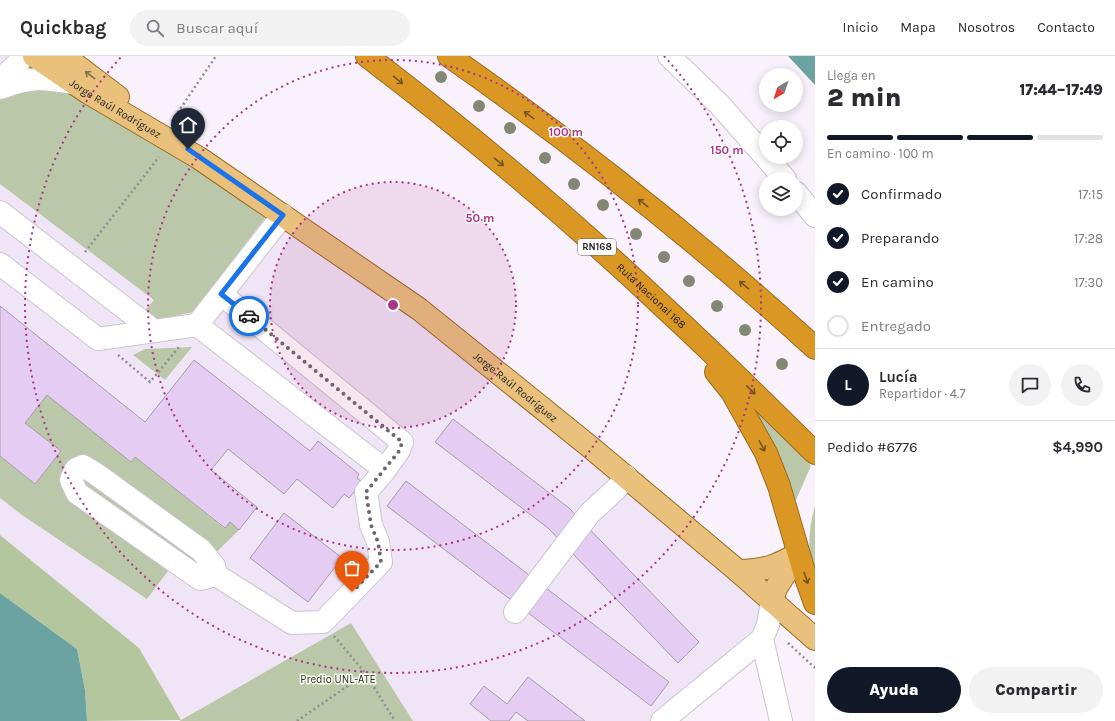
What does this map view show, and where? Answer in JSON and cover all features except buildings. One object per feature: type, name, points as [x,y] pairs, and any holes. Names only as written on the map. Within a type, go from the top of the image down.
[{"type":"highway","name":"Ruta Nacional 168","points":[[367,56],[467,135],[669,311],[815,452]]},
{"type":"highway","points":[[449,56],[561,138],[652,209],[774,310],[815,348]]},
{"type":"highway","points":[[774,310],[815,326]]},
{"type":"highway","points":[[669,311],[732,392],[766,453],[779,486],[798,552],[815,602]]},
{"type":"main road","name":"Jorge Raúl Rodríguez","points":[[34,56],[74,83],[199,158],[419,309],[626,476],[738,571],[815,639]]},
{"type":"main road","name":"Jorge Raúl Rodríguez","points":[[64,56],[166,131],[199,158]]},
{"type":"main road","points":[[738,571],[768,569],[785,562],[798,552]]},
{"type":"main road","points":[[772,601],[776,588],[798,552]]},
{"type":"street","points":[[0,65],[10,56]]},
{"type":"street","points":[[0,81],[19,62],[21,56]]},
{"type":"street","points":[[669,56],[719,104],[779,172]]},
{"type":"street","points":[[0,88],[26,79],[44,78],[74,83]]},
{"type":"street","points":[[803,201],[815,216]]},
{"type":"street","points":[[0,212],[153,330]]},
{"type":"street","points":[[197,325],[283,215]]},
{"type":"street","points":[[0,264],[98,339],[153,330],[197,325],[385,470]]},
{"type":"street","points":[[216,575],[200,579],[77,493],[71,480],[76,469],[83,466],[96,474],[201,550],[214,566],[216,575],[292,623],[323,622],[381,562],[378,542],[371,525],[366,492],[400,450],[402,442],[221,294]]},
{"type":"street","points":[[515,612],[590,514],[617,488],[626,476]]},
{"type":"street","points":[[662,721],[762,640],[768,625],[772,601]]},
{"type":"street","points":[[762,640],[781,721]]},
{"type":"path","points":[[166,131],[216,56]]},
{"type":"path","points":[[84,252],[160,156]]},
{"type":"path","points":[[98,339],[150,382],[197,325]]},
{"type":"path","points":[[323,622],[366,674],[395,721]]},
{"type":"path","points":[[297,721],[366,674]]},
{"type":"shaded area","points":[[0,56],[34,56],[283,215],[772,601],[768,625],[662,721],[413,721],[351,623],[181,720],[139,648],[0,535]]},
{"type":"shaded area","points":[[788,56],[815,56],[815,85],[803,72],[803,68],[799,68]]},
{"type":"shaded area","points":[[0,535],[139,648],[181,720],[87,721],[85,690],[77,649],[0,593]]},
{"type":"shaded area","points":[[0,593],[77,649],[85,690],[87,721],[0,721]]},
{"type":"green space","points":[[53,84],[105,107],[188,162],[265,218],[193,312],[148,322],[140,316],[154,300],[0,184],[0,93]]},
{"type":"green space","points":[[192,347],[165,380],[133,355],[145,349]]},
{"type":"green space","points":[[742,393],[811,466],[795,502]]},
{"type":"green space","points":[[47,395],[131,462],[135,457],[224,528],[230,522],[239,530],[188,580],[171,567],[147,599],[22,515],[0,498],[0,456],[35,484],[61,451],[25,423]]},
{"type":"green space","points":[[815,506],[815,583],[809,545],[812,516]]},
{"type":"green space","name":"Predio UNL-ATE","points":[[351,623],[413,721],[179,721],[181,720]]},
{"type":"way so far","points":[[249,316],[397,436],[402,442],[400,450],[366,492],[371,525],[378,542],[381,562],[352,592]]},
{"type":"route","points":[[188,149],[283,215],[221,294],[249,316]]}]
